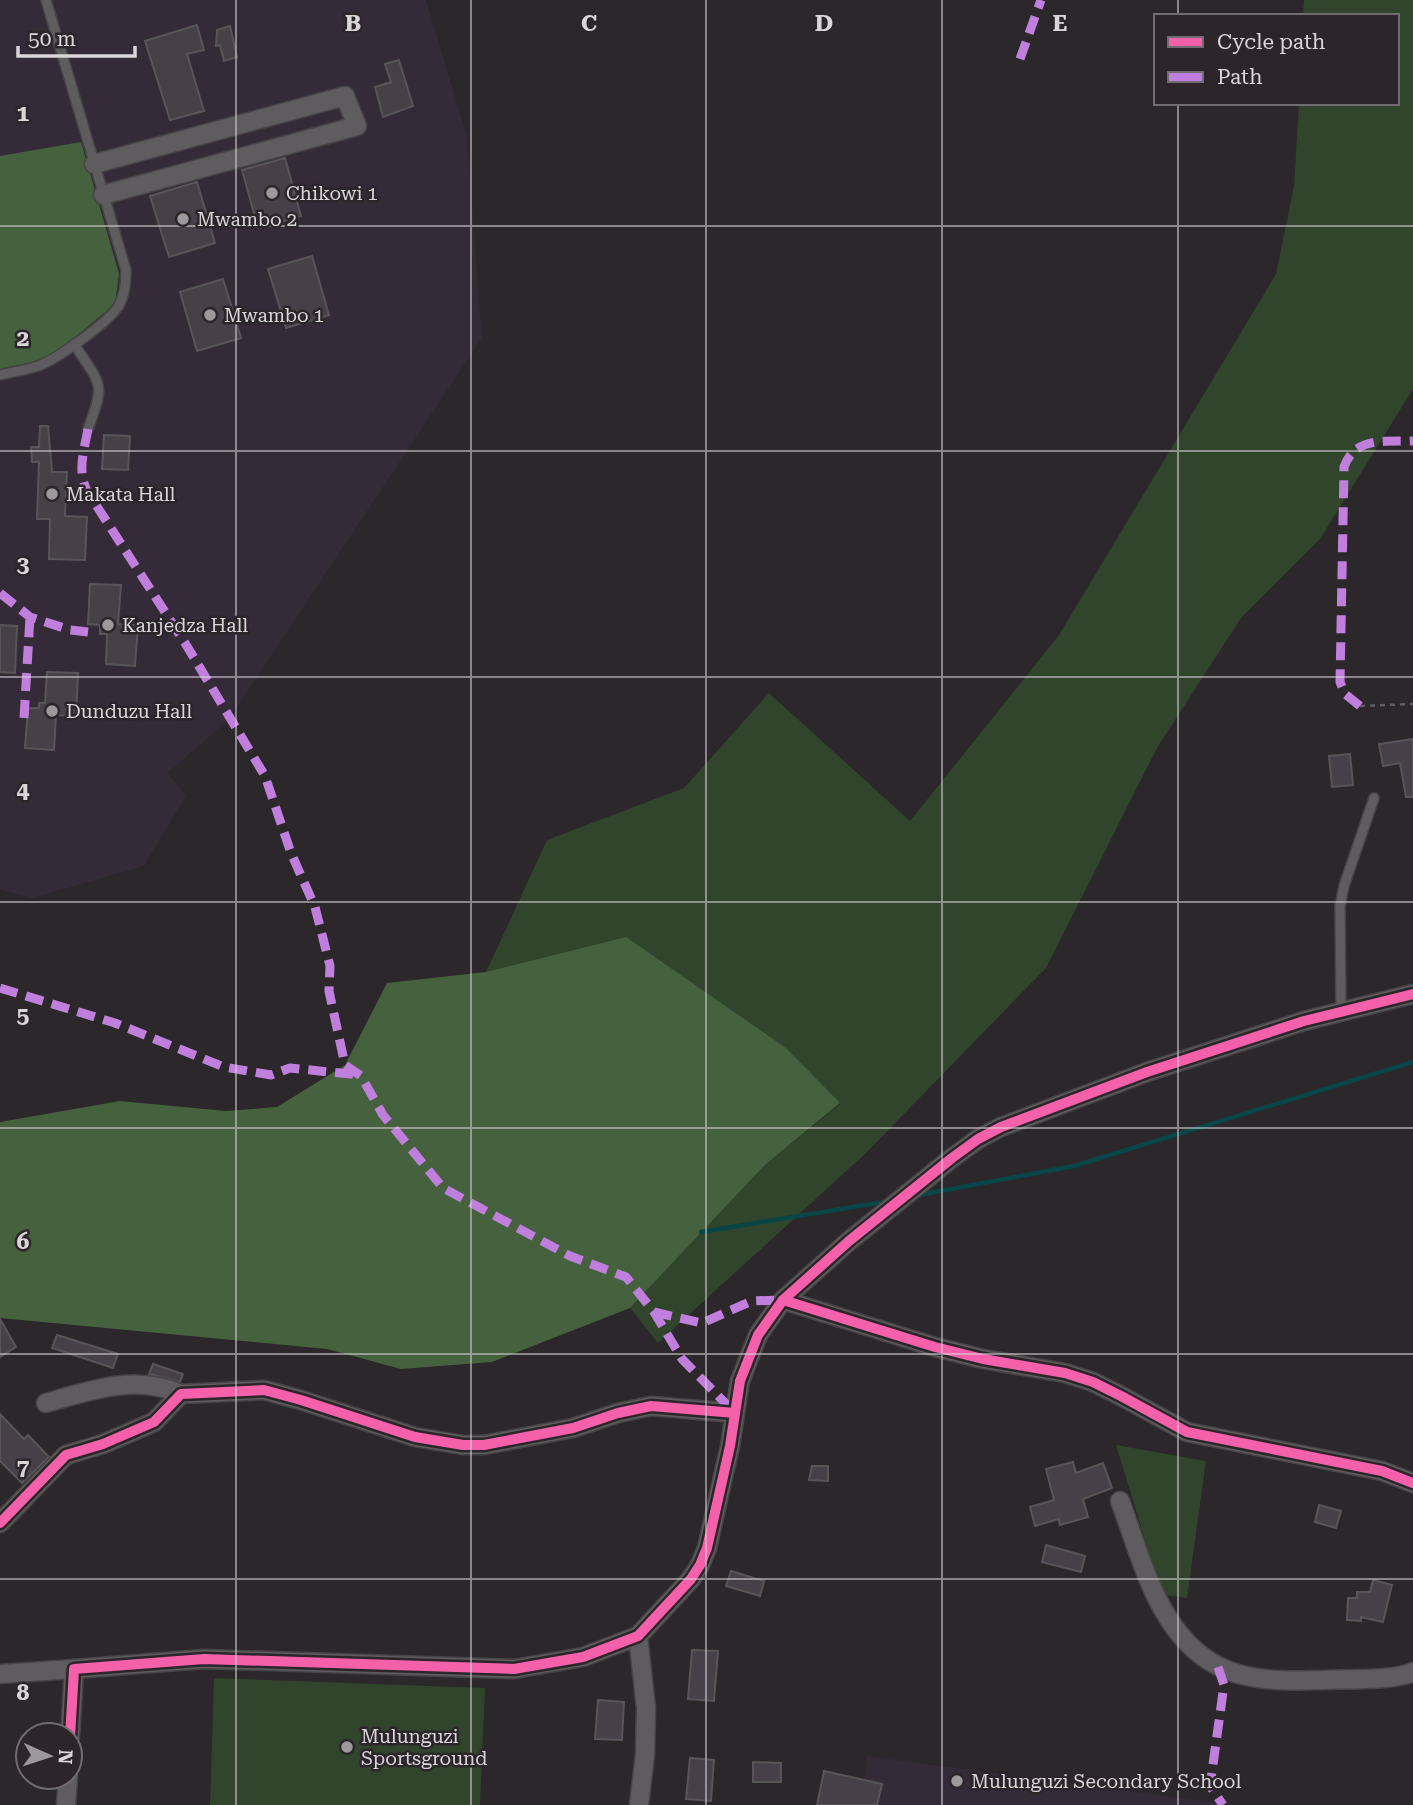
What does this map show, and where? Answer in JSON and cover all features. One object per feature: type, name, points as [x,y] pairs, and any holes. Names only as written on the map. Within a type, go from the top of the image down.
[{"type":"street","points":[[94,164],[345,96],[357,126],[103,195]]},
{"type":"street","points":[[0,1674],[204,1659],[514,1669],[539,1667],[583,1657],[638,1636],[691,1579],[707,1548],[730,1446],[740,1381],[758,1335],[783,1300],[849,1241],[952,1158],[978,1139],[1001,1127],[1147,1072],[1304,1021],[1413,994]]},
{"type":"street","points":[[783,1300],[934,1347],[1065,1373],[1093,1382],[1188,1432],[1382,1471],[1413,1483]]},
{"type":"street","points":[[46,1403],[95,1388],[125,1384],[168,1388],[181,1394],[264,1390],[301,1399],[415,1437],[484,1445],[573,1428],[618,1413],[651,1406],[735,1413]]},
{"type":"street","points":[[0,1523],[66,1455],[103,1444],[154,1422],[181,1394]]},
{"type":"street","points":[[1120,1501],[1169,1622],[1188,1643],[1219,1667],[1253,1677],[1300,1681],[1366,1679],[1413,1672]]},
{"type":"street","points":[[638,1636],[646,1707],[645,1754],[639,1805]]},
{"type":"street","points":[[71,1721],[74,1669]]},
{"type":"lane","points":[[0,375],[45,363],[74,344],[112,314],[124,292],[126,270],[46,0]]},
{"type":"lane","points":[[74,344],[100,387],[100,397],[88,429]]},
{"type":"lane","points":[[1341,1012],[1340,906],[1344,886],[1374,798]]},
{"type":"path","points":[[1360,706],[1413,704]]},
{"type":"shaded area","points":[[0,0],[426,0],[467,137],[482,338],[229,719],[168,773],[186,796],[144,866],[33,898],[0,890]]},
{"type":"shaded area","name":"Mulunguzi Secondary School","points":[[867,1756],[1234,1805],[861,1805]]},
{"type":"green space","points":[[1304,0],[1413,0],[1413,389],[1320,539],[1241,618],[1157,748],[1046,968],[865,1154],[658,1343],[630,1308],[765,1165],[840,1104],[486,972],[547,840],[684,788],[769,693],[910,821],[1059,635],[1276,274],[1294,186],[1299,105],[1399,105],[1399,14],[1303,14]]},
{"type":"green space","points":[[81,142],[119,274],[115,304],[39,367],[0,376],[0,156]]},
{"type":"green space","points":[[626,937],[786,1048],[840,1103],[765,1165],[630,1308],[492,1362],[401,1369],[327,1349],[0,1318],[0,1122],[120,1101],[226,1111],[277,1107],[345,1065],[387,983],[486,972]]},
{"type":"green space","points":[[1116,1445],[1206,1461],[1187,1598],[1162,1595]]},
{"type":"green space","name":"Mulunguzi Sportsground","points":[[214,1678],[485,1688],[480,1805],[210,1805]]},
{"type":"building","points":[[197,25],[204,50],[187,54],[204,111],[170,120],[145,41]]},
{"type":"building","points":[[230,26],[237,57],[224,61],[220,45],[216,46],[217,30]]},
{"type":"building","points":[[399,60],[413,106],[383,117],[375,87],[391,82],[385,64]]},
{"type":"building","name":"Chikowi 1","points":[[285,158],[301,216],[258,228],[242,170]]},
{"type":"building","name":"Mwambo 2","points":[[197,182],[215,243],[169,257],[150,196]]},
{"type":"building","points":[[312,256],[329,315],[286,328],[268,269]]},
{"type":"building","name":"Mwambo 1","points":[[223,279],[241,338],[197,351],[180,292]]},
{"type":"building","name":"Makata Hall","points":[[40,426],[48,426],[52,472],[67,472],[65,516],[87,517],[85,560],[49,559],[50,519],[37,519],[39,462],[32,462],[31,447],[39,447]]},
{"type":"building","points":[[104,435],[130,436],[128,470],[102,469]]},
{"type":"building","name":"Kanjedza Hall","points":[[90,584],[121,585],[118,624],[138,625],[135,666],[106,664],[107,634],[100,634],[100,625],[88,624]]},
{"type":"building","points":[[0,625],[17,626],[15,673],[0,672]]},
{"type":"building","name":"Dunduzu Hall","points":[[47,672],[78,673],[76,716],[56,715],[54,750],[25,748],[28,708],[39,708],[39,703],[45,703]]},
{"type":"building","points":[[1413,739],[1413,797],[1406,797],[1400,763],[1383,766],[1379,744]]},
{"type":"building","points":[[1350,754],[1353,785],[1332,787],[1329,756]]},
{"type":"building","points":[[0,1319],[16,1347],[0,1357]]},
{"type":"building","points":[[57,1335],[118,1354],[113,1368],[52,1348]]},
{"type":"building","points":[[153,1364],[183,1374],[180,1382],[149,1374]]},
{"type":"building","points":[[0,1414],[24,1439],[28,1435],[49,1457],[22,1483],[0,1461]]},
{"type":"building","points":[[1073,1462],[1076,1473],[1103,1463],[1112,1488],[1083,1499],[1088,1517],[1060,1525],[1059,1519],[1035,1526],[1030,1507],[1054,1500],[1046,1469]]},
{"type":"building","points":[[812,1466],[828,1466],[828,1481],[809,1480]]},
{"type":"building","points":[[1319,1505],[1341,1511],[1336,1528],[1315,1522]]},
{"type":"building","points":[[1046,1545],[1085,1556],[1081,1572],[1042,1562]]},
{"type":"building","points":[[731,1571],[764,1581],[760,1596],[726,1586]]},
{"type":"building","points":[[1373,1580],[1392,1585],[1383,1622],[1361,1617],[1361,1621],[1347,1620],[1348,1598],[1357,1598],[1357,1592],[1370,1592]]},
{"type":"building","points":[[692,1650],[718,1651],[714,1701],[688,1699]]},
{"type":"building","points":[[598,1700],[624,1702],[622,1740],[595,1739]]},
{"type":"building","points":[[690,1758],[714,1760],[711,1801],[686,1799]]},
{"type":"building","points":[[753,1762],[781,1763],[781,1782],[753,1782]]},
{"type":"building","points":[[824,1771],[882,1784],[877,1805],[817,1805]]},
{"type":"waterway","points":[[914,1196],[1074,1166],[1413,1062]]},
{"type":"waterway","points":[[701,1232],[889,1201]]},
{"type":"marked path","points":[[1020,59],[1041,0]]},
{"type":"marked path","points":[[88,429],[82,468],[87,491],[185,643],[265,776],[291,853],[315,907],[330,966],[329,991],[345,1065],[361,1076],[383,1115],[443,1188],[570,1256],[626,1277],[654,1312],[682,1359],[735,1413]]},
{"type":"marked path","points":[[1360,706],[1345,694],[1340,682],[1344,467],[1355,450],[1363,445],[1382,441],[1413,441]]},
{"type":"marked path","points":[[0,593],[30,617],[70,630],[88,632]]},
{"type":"marked path","points":[[24,718],[30,617]]},
{"type":"marked path","points":[[0,988],[115,1023],[224,1067],[271,1075],[290,1068],[359,1075]]},
{"type":"marked path","points":[[654,1312],[702,1323],[752,1301],[783,1300]]},
{"type":"marked path","points":[[1218,1667],[1224,1685],[1210,1786],[1223,1805]]},
{"type":"cycle path","points":[[71,1721],[74,1669],[204,1659],[514,1669],[583,1657],[638,1636],[691,1579],[707,1548],[730,1446],[740,1381],[758,1335],[783,1300],[849,1241],[952,1158],[978,1139],[1001,1127],[1147,1072],[1304,1021],[1413,994]]},
{"type":"cycle path","points":[[783,1300],[935,1347],[983,1359],[1065,1373],[1093,1382],[1187,1432],[1382,1471],[1413,1483]]},
{"type":"cycle path","points":[[0,1523],[66,1455],[103,1444],[154,1422],[181,1394],[264,1390],[415,1437],[463,1445],[484,1445],[573,1428],[618,1413],[651,1406],[735,1413]]},
{"type":"place","name":"Chikowi 1","points":[[272,193]]},
{"type":"place","name":"Mwambo 2","points":[[183,219]]},
{"type":"place","name":"Mwambo 1","points":[[210,315]]},
{"type":"place","name":"Makata Hall","points":[[52,494]]},
{"type":"place","name":"Kanjedza Hall","points":[[108,625]]},
{"type":"place","name":"Dunduzu Hall","points":[[52,711]]},
{"type":"place","name":"Mulunguzi Sportsground","points":[[347,1747]]},
{"type":"place","name":"Mulunguzi Secondary School","points":[[957,1781]]}]
